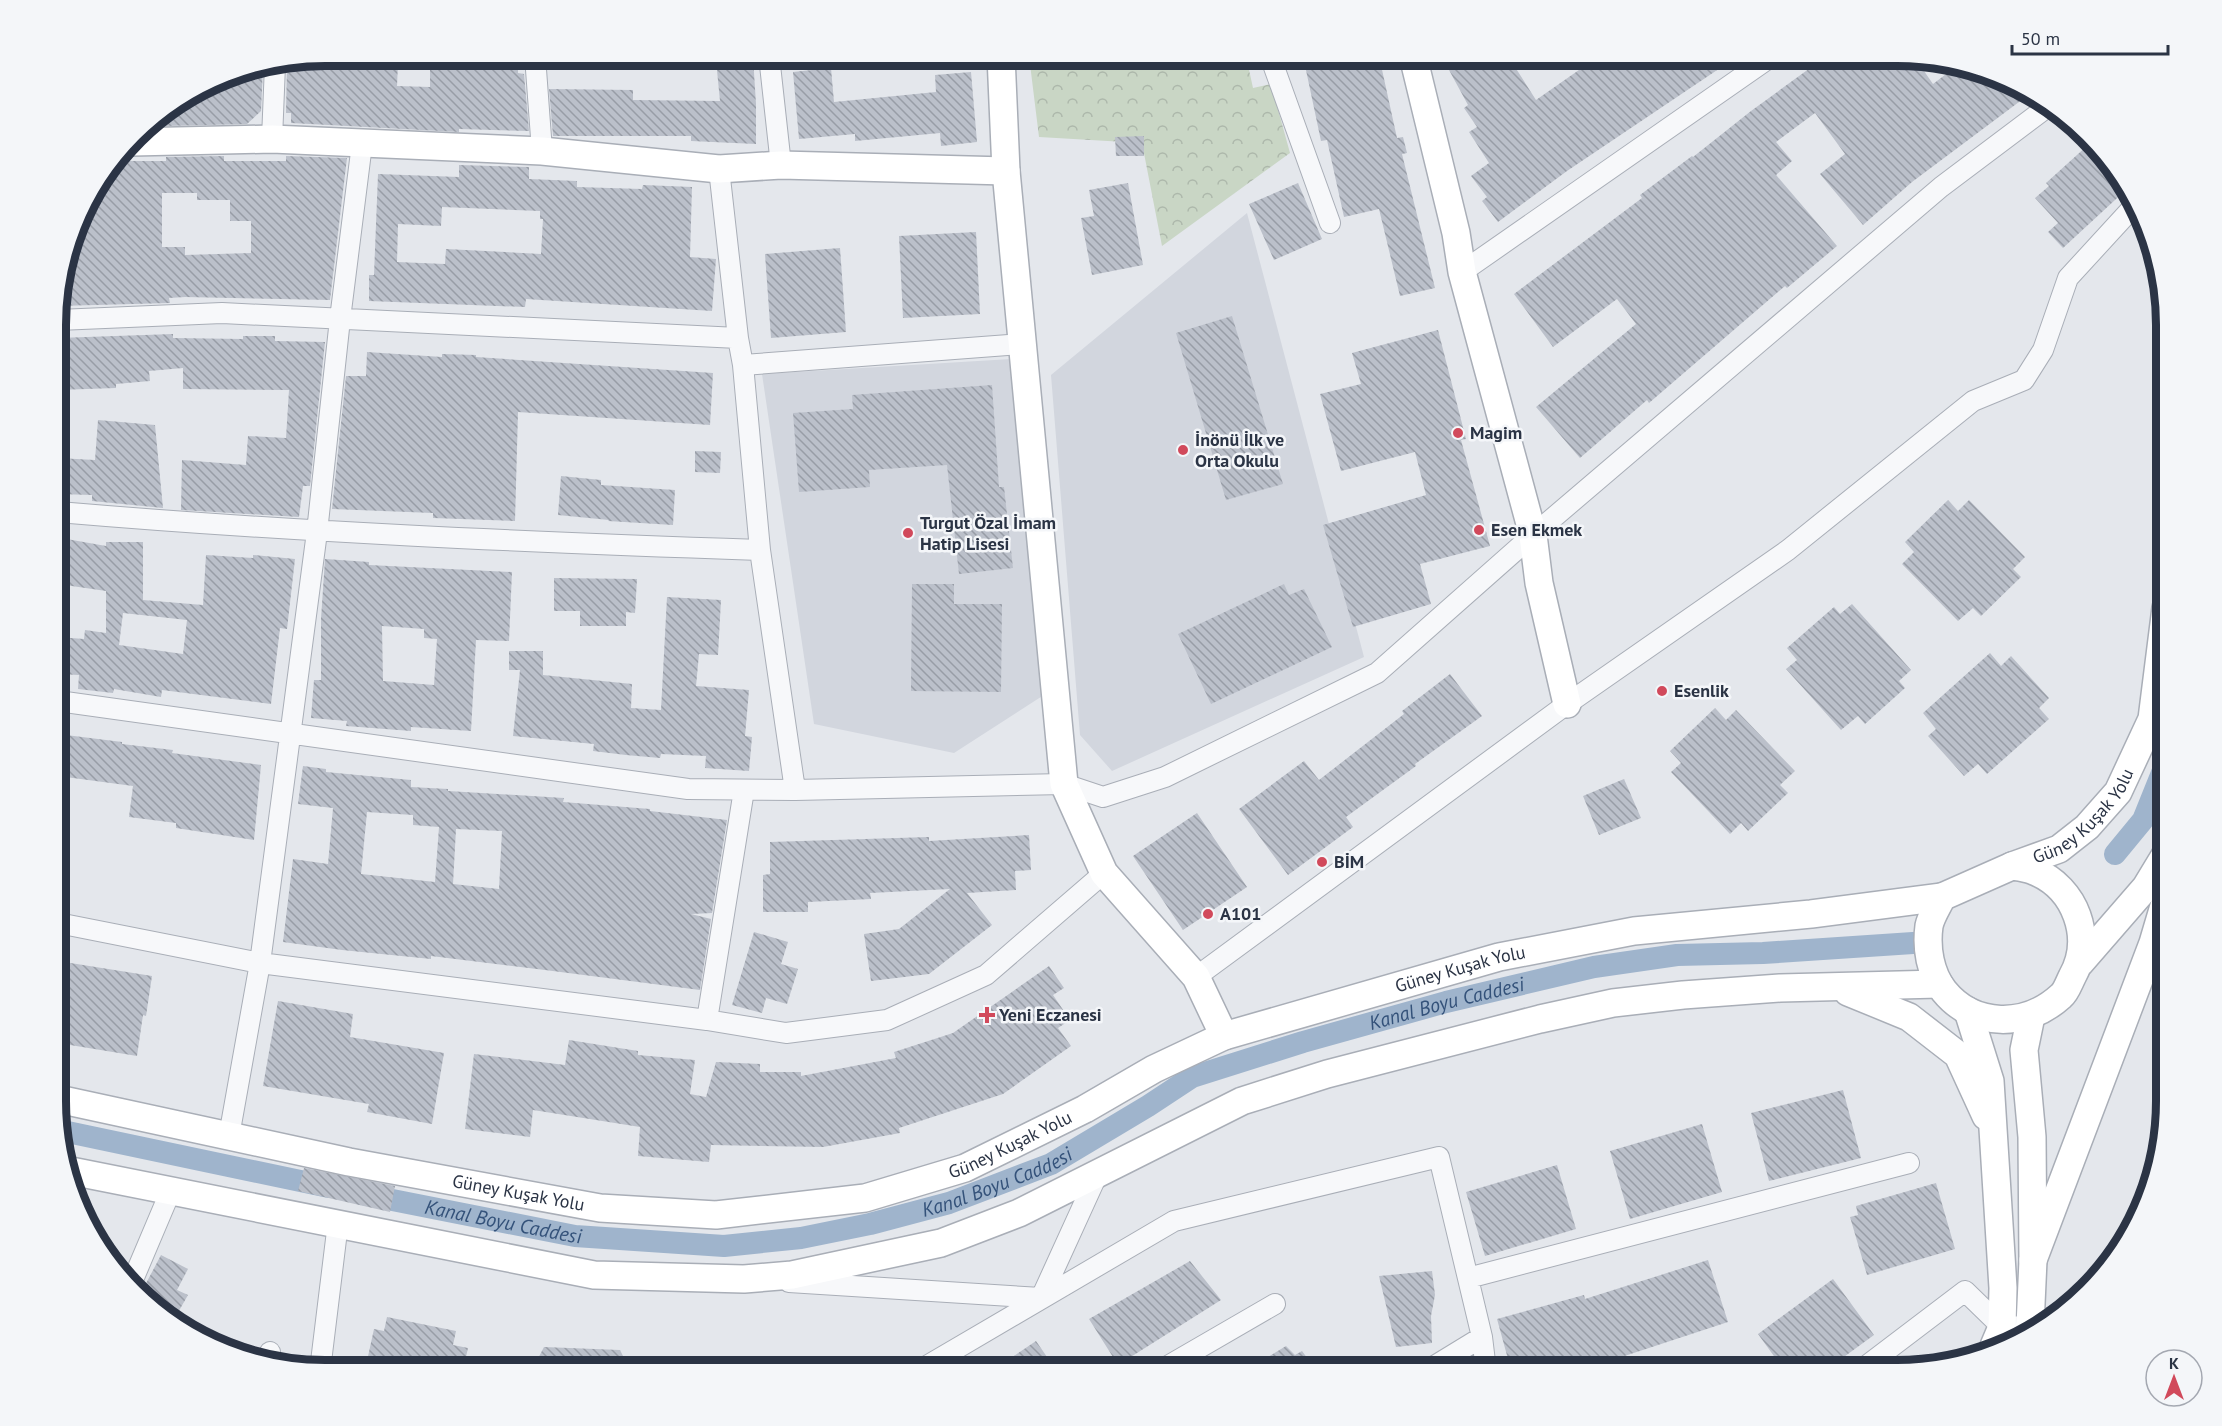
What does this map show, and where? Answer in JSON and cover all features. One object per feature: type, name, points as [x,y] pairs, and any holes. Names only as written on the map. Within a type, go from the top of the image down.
[{"type":"main road","points":[[1001,66],[1006,171],[1064,784],[1104,873],[1196,977],[1224,1035]]},
{"type":"main road","points":[[1415,66],[1456,233],[1462,272],[1533,535],[1539,583],[1567,704]]},
{"type":"main road","points":[[142,142],[272,139],[542,151],[719,168],[781,165],[1006,171]]},
{"type":"main road","name":"Güney Kuşak Yolu","points":[[2012,866],[2059,849],[2087,827],[2118,792],[2152,719],[2156,687]]},
{"type":"main road","points":[[2080,963],[2083,941],[2079,919],[2069,899],[2054,882],[2034,871],[2012,866],[1942,897],[1929,924],[1928,955],[1939,984],[1952,999],[1968,1011],[1988,1019],[2010,1020],[2031,1016],[2062,995],[2080,963],[2146,887],[2156,870]]},
{"type":"main road","name":"Güney Kuşak Yolu","points":[[66,1101],[349,1162],[600,1208],[717,1215],[865,1198],[965,1168],[1085,1109],[1154,1069],[1224,1035],[1499,957],[1634,930],[1812,914],[1942,897]]},
{"type":"main road","points":[[2032,1260],[2156,956]]},
{"type":"main road","points":[[76,1172],[594,1275],[744,1279],[792,1275],[941,1244],[1019,1213],[1242,1101],[1327,1074],[1540,1019],[1613,1003],[1683,995],[1834,986],[1939,984]]},
{"type":"main road","points":[[1834,986],[1909,1017],[1958,1054],[1993,1131]]},
{"type":"main road","points":[[1968,1011],[1990,1081],[2003,1288],[2017,1330]]},
{"type":"main road","points":[[2019,1329],[2032,1260],[2032,1137],[2024,1050],[2031,1016]]},
{"type":"street","points":[[536,66],[542,151]]},
{"type":"street","points":[[770,66],[781,165]]},
{"type":"street","points":[[1274,66],[1330,223]]},
{"type":"street","points":[[1462,272],[1758,66]]},
{"type":"street","points":[[272,139],[276,71]]},
{"type":"street","points":[[66,702],[688,789],[795,790],[1064,784],[1103,797],[1165,777],[1377,673],[1533,535],[1941,187],[2042,111]]},
{"type":"street","points":[[229,1136],[260,963],[317,532],[340,319],[363,144]]},
{"type":"street","points":[[719,168],[743,365],[760,550],[795,790]]},
{"type":"street","points":[[1196,977],[1567,704],[1788,550],[1972,401],[2024,380],[2043,350],[2068,278],[2129,211]]},
{"type":"street","points":[[66,320],[222,313],[738,338]]},
{"type":"street","points":[[743,365],[1022,344]]},
{"type":"street","points":[[66,513],[317,532],[760,550]]},
{"type":"street","points":[[708,1020],[744,790]]},
{"type":"street","points":[[66,925],[260,963],[708,1020],[786,1034],[887,1020],[986,975],[1104,873]]},
{"type":"street","points":[[937,1360],[1174,1221],[1439,1158],[1482,1337],[1485,1360]]},
{"type":"street","points":[[1468,1278],[1910,1163]]},
{"type":"street","points":[[1041,1298],[1098,1173]]},
{"type":"street","points":[[134,1276],[171,1190]]},
{"type":"street","points":[[321,1360],[338,1223]]},
{"type":"street","points":[[744,1279],[1041,1298]]},
{"type":"street","points":[[1874,1360],[1965,1291],[2016,1331]]},
{"type":"street","points":[[1178,1360],[1275,1304]]},
{"type":"street","points":[[1444,1360],[1482,1337]]},
{"type":"shaded area","name":"İnönü İlk ve Orta Okulu","points":[[1247,213],[1364,657],[1112,771],[1080,735],[1051,375]]},
{"type":"shaded area","name":"Turgut Özal İmam Hatip Lisesi","points":[[1011,359],[1047,693],[954,753],[814,724],[762,374]]},
{"type":"green space","points":[[1030,66],[1248,66],[1253,88],[1271,84],[1290,153],[1162,246],[1142,143],[1039,137]]},
{"type":"building","points":[[398,66],[397,86],[430,87],[430,66],[518,66],[518,73],[524,74],[529,131],[459,129],[459,132],[291,123],[291,113],[286,113],[287,69]]},
{"type":"building","points":[[717,66],[754,66],[756,144],[691,141],[691,136],[553,136],[549,89],[633,90],[633,100],[720,101]]},
{"type":"building","points":[[1305,66],[1381,66],[1397,138],[1403,137],[1407,153],[1402,154],[1435,288],[1400,296],[1379,209],[1344,217],[1327,140],[1321,141]]},
{"type":"building","points":[[1514,66],[1536,100],[1585,66],[1723,66],[1567,171],[1498,222],[1482,201],[1487,197],[1471,176],[1489,163],[1469,132],[1477,127],[1464,108],[1468,105],[1449,70],[1454,67]]},
{"type":"building","points":[[1813,66],[1922,67],[1933,84],[1950,71],[1980,80],[2023,99],[1912,182],[1863,225],[1820,174],[1845,154],[1815,113],[1776,142],[1792,161],[1776,175],[1837,246],[1787,288],[1785,286],[1649,403],[1647,400],[1580,458],[1536,407],[1636,324],[1617,299],[1553,347],[1514,294],[1642,198],[1640,195]]},
{"type":"building","points":[[831,68],[834,102],[936,92],[935,75],[971,72],[977,142],[941,146],[940,133],[855,141],[855,134],[799,139],[793,72]]},
{"type":"building","points":[[263,74],[261,111],[247,124],[159,125],[195,101],[226,86]]},
{"type":"building","points":[[1144,136],[1144,156],[1116,156],[1115,137]]},
{"type":"building","points":[[2085,147],[2103,167],[2121,195],[2063,248],[2048,232],[2058,223],[2035,198],[2049,186],[2046,183]]},
{"type":"building","points":[[224,156],[224,161],[286,161],[286,156],[347,158],[330,300],[185,297],[169,298],[170,303],[67,306],[71,274],[80,242],[93,210],[119,167],[124,161],[166,161],[166,157]],"holes":[[[162,193],[197,193],[197,200],[230,200],[230,221],[251,221],[251,253],[185,255],[185,247],[162,247]]]},
{"type":"building","points":[[459,165],[529,167],[529,179],[577,181],[577,187],[642,189],[643,185],[692,187],[690,257],[716,259],[712,311],[526,299],[525,307],[369,301],[369,275],[374,275],[378,174],[459,177]],"holes":[[[442,207],[540,211],[540,219],[543,219],[541,254],[446,249],[445,264],[397,262],[398,224],[441,226]]]},
{"type":"building","points":[[1128,183],[1143,265],[1092,275],[1081,218],[1094,216],[1089,190]]},
{"type":"building","points":[[1298,183],[1322,239],[1274,260],[1249,204]]},
{"type":"building","points":[[976,232],[980,314],[903,318],[899,236]]},
{"type":"building","points":[[840,248],[846,332],[771,338],[765,254]]},
{"type":"building","points":[[1232,316],[1283,484],[1226,500],[1176,333]]},
{"type":"building","points":[[1438,330],[1466,439],[1461,440],[1490,546],[1420,564],[1431,604],[1353,627],[1323,525],[1426,495],[1415,452],[1341,471],[1320,394],[1361,384],[1352,353]]},
{"type":"building","points":[[173,334],[173,338],[243,339],[243,336],[275,336],[275,341],[325,342],[310,486],[303,486],[299,517],[181,510],[182,460],[246,465],[248,436],[286,438],[289,390],[183,389],[183,368],[149,371],[150,381],[116,384],[116,388],[66,390],[66,338]]},
{"type":"building","points":[[367,352],[442,357],[442,354],[476,355],[476,357],[713,373],[710,425],[518,412],[515,521],[433,518],[433,513],[332,509],[346,376],[366,376]]},
{"type":"building","points":[[992,385],[999,487],[1004,487],[1013,568],[959,574],[947,465],[869,470],[870,487],[799,492],[793,413],[853,409],[852,395]]},
{"type":"building","points":[[98,420],[155,425],[163,508],[92,501],[92,495],[66,494],[66,458],[95,460]]},
{"type":"building","points":[[695,451],[721,452],[720,473],[695,472]]},
{"type":"building","points":[[561,476],[601,480],[601,485],[675,490],[673,525],[558,515]]},
{"type":"building","points":[[1948,500],[1958,511],[1969,500],[2025,557],[2013,569],[2021,577],[1981,616],[1973,608],[1958,621],[1902,564],[1914,552],[1905,542]]},
{"type":"building","points":[[66,539],[106,546],[106,542],[143,542],[143,600],[203,605],[206,555],[253,558],[253,555],[295,559],[287,629],[280,628],[271,704],[162,690],[161,697],[114,689],[113,693],[78,689],[79,675],[66,674],[66,638],[84,639],[85,630],[106,633],[106,591],[66,585]],"holes":[[[123,613],[187,620],[183,654],[119,645]]]},
{"type":"building","points":[[325,559],[369,562],[369,565],[512,572],[509,641],[476,640],[471,731],[411,727],[411,731],[346,726],[347,721],[311,718],[314,680],[321,680],[321,619]],"holes":[[[382,626],[424,629],[424,638],[437,639],[434,685],[383,681]]]},
{"type":"building","points":[[554,578],[637,579],[635,613],[626,612],[626,626],[580,626],[580,611],[554,611]]},
{"type":"building","points":[[912,584],[954,584],[954,604],[1002,604],[1001,692],[911,691]]},
{"type":"building","points":[[1284,584],[1289,595],[1304,589],[1332,647],[1211,704],[1178,634]]},
{"type":"building","points":[[667,597],[721,600],[718,655],[699,654],[696,686],[749,690],[745,736],[752,737],[749,771],[705,768],[706,756],[661,754],[660,758],[626,755],[593,751],[594,744],[513,736],[520,670],[509,670],[509,651],[543,651],[543,675],[632,684],[631,708],[661,710]]},
{"type":"building","points":[[1852,604],[1911,670],[1899,681],[1905,688],[1865,724],[1858,716],[1841,730],[1786,669],[1797,660],[1787,648],[1834,607],[1840,614]]},
{"type":"building","points":[[1990,653],[2001,666],[2011,656],[2049,698],[2039,708],[2049,719],[1987,774],[1978,764],[1964,776],[1928,736],[1936,729],[1923,713]]},
{"type":"building","points":[[1450,674],[1482,716],[1346,817],[1353,827],[1288,875],[1239,809],[1304,761],[1319,780],[1404,714],[1402,711]]},
{"type":"building","points":[[1715,708],[1726,720],[1736,710],[1795,771],[1780,785],[1788,793],[1748,831],[1741,823],[1730,834],[1671,772],[1681,763],[1670,751]]},
{"type":"building","points":[[66,735],[261,765],[254,840],[176,828],[176,823],[129,817],[133,786],[66,777]]},
{"type":"building","points":[[303,766],[326,769],[326,772],[411,780],[411,787],[564,798],[563,802],[650,809],[650,811],[727,820],[712,913],[691,914],[711,919],[700,990],[431,956],[431,959],[283,942],[293,859],[328,864],[333,808],[298,804]],"holes":[[[367,812],[413,815],[413,825],[439,827],[435,882],[361,874]],[[456,829],[502,831],[499,889],[453,884]]]},
{"type":"building","points":[[1624,779],[1641,818],[1599,835],[1583,796]]},
{"type":"building","points":[[1197,813],[1247,887],[1183,930],[1133,856]]},
{"type":"building","points":[[1029,835],[1031,870],[1015,871],[1016,890],[967,893],[992,925],[929,974],[871,981],[864,934],[899,929],[950,889],[870,893],[871,899],[808,902],[808,912],[763,912],[763,875],[770,874],[770,842],[929,837],[929,841]]},
{"type":"building","points":[[754,932],[788,942],[781,964],[798,969],[787,1004],[766,998],[762,1013],[732,1005]]},
{"type":"building","points":[[66,962],[152,976],[137,1056],[66,1044]]},
{"type":"building","points":[[1049,966],[1064,988],[1053,995],[1070,1020],[1058,1028],[1071,1046],[1003,1094],[899,1128],[900,1133],[823,1147],[711,1145],[709,1162],[638,1156],[640,1127],[533,1110],[530,1137],[465,1129],[474,1054],[565,1065],[569,1040],[638,1051],[638,1055],[695,1060],[690,1094],[706,1097],[716,1062],[760,1064],[760,1072],[801,1072],[801,1076],[896,1058],[894,1052],[953,1033]]},
{"type":"building","points":[[278,1001],[353,1014],[350,1037],[444,1053],[432,1124],[367,1112],[369,1104],[263,1086]]},
{"type":"building","points":[[1843,1090],[1861,1158],[1769,1181],[1751,1113]]},
{"type":"building","points":[[1702,1124],[1722,1192],[1630,1219],[1610,1151]]},
{"type":"building","points":[[1557,1165],[1576,1229],[1485,1256],[1466,1192]]},
{"type":"building","points":[[304,1168],[395,1186],[390,1212],[298,1191]]},
{"type":"building","points":[[1936,1183],[1955,1249],[1867,1275],[1850,1217],[1858,1215],[1856,1206]]},
{"type":"building","points":[[161,1255],[188,1269],[177,1290],[188,1295],[177,1314],[144,1286]]},
{"type":"building","points":[[1708,1260],[1728,1322],[1612,1360],[1508,1360],[1497,1319],[1584,1295],[1585,1299]]},
{"type":"building","points":[[1190,1261],[1221,1300],[1126,1360],[1115,1360],[1089,1319]]},
{"type":"building","points":[[1432,1271],[1435,1295],[1431,1316],[1432,1343],[1396,1347],[1379,1276]]},
{"type":"building","points":[[1833,1279],[1874,1335],[1840,1360],[1777,1360],[1758,1334]]},
{"type":"building","points":[[387,1317],[456,1331],[453,1345],[468,1348],[465,1360],[367,1360],[374,1329],[384,1331]]},
{"type":"building","points":[[1036,1341],[1049,1360],[1008,1360]]},
{"type":"building","points":[[1286,1346],[1295,1355],[1302,1351],[1309,1360],[1263,1360]]},
{"type":"building","points":[[544,1347],[620,1350],[625,1360],[537,1360]]},
{"type":"waterway","name":"Kanal Boyu Caddesi","points":[[2115,854],[2143,820],[2156,788]]},
{"type":"waterway","name":"Kanal Boyu Caddesi","points":[[362,1194],[575,1236],[724,1246],[801,1238],[870,1224],[949,1203],[1051,1164],[1192,1077],[1303,1042],[1446,1002],[1594,967],[1677,955],[1763,953],[1913,943]]},
{"type":"waterway","name":"Kanal Boyu Caddesi","points":[[68,1132],[329,1187]]},
{"type":"place","name":"Magim","points":[[1458,433]]},
{"type":"place","name":"İnönü İlk ve Orta Okulu","points":[[1183,450]]},
{"type":"place","name":"Esen Ekmek","points":[[1479,530]]},
{"type":"place","name":"Turgut Özal İmam Hatip Lisesi","points":[[908,533]]},
{"type":"place","name":"Esenlik","points":[[1662,691]]},
{"type":"place","name":"BİM","points":[[1322,862]]},
{"type":"place","name":"A101","points":[[1208,914]]},
{"type":"place","name":"Yeni Eczanesi","points":[[987,1015]]}]
